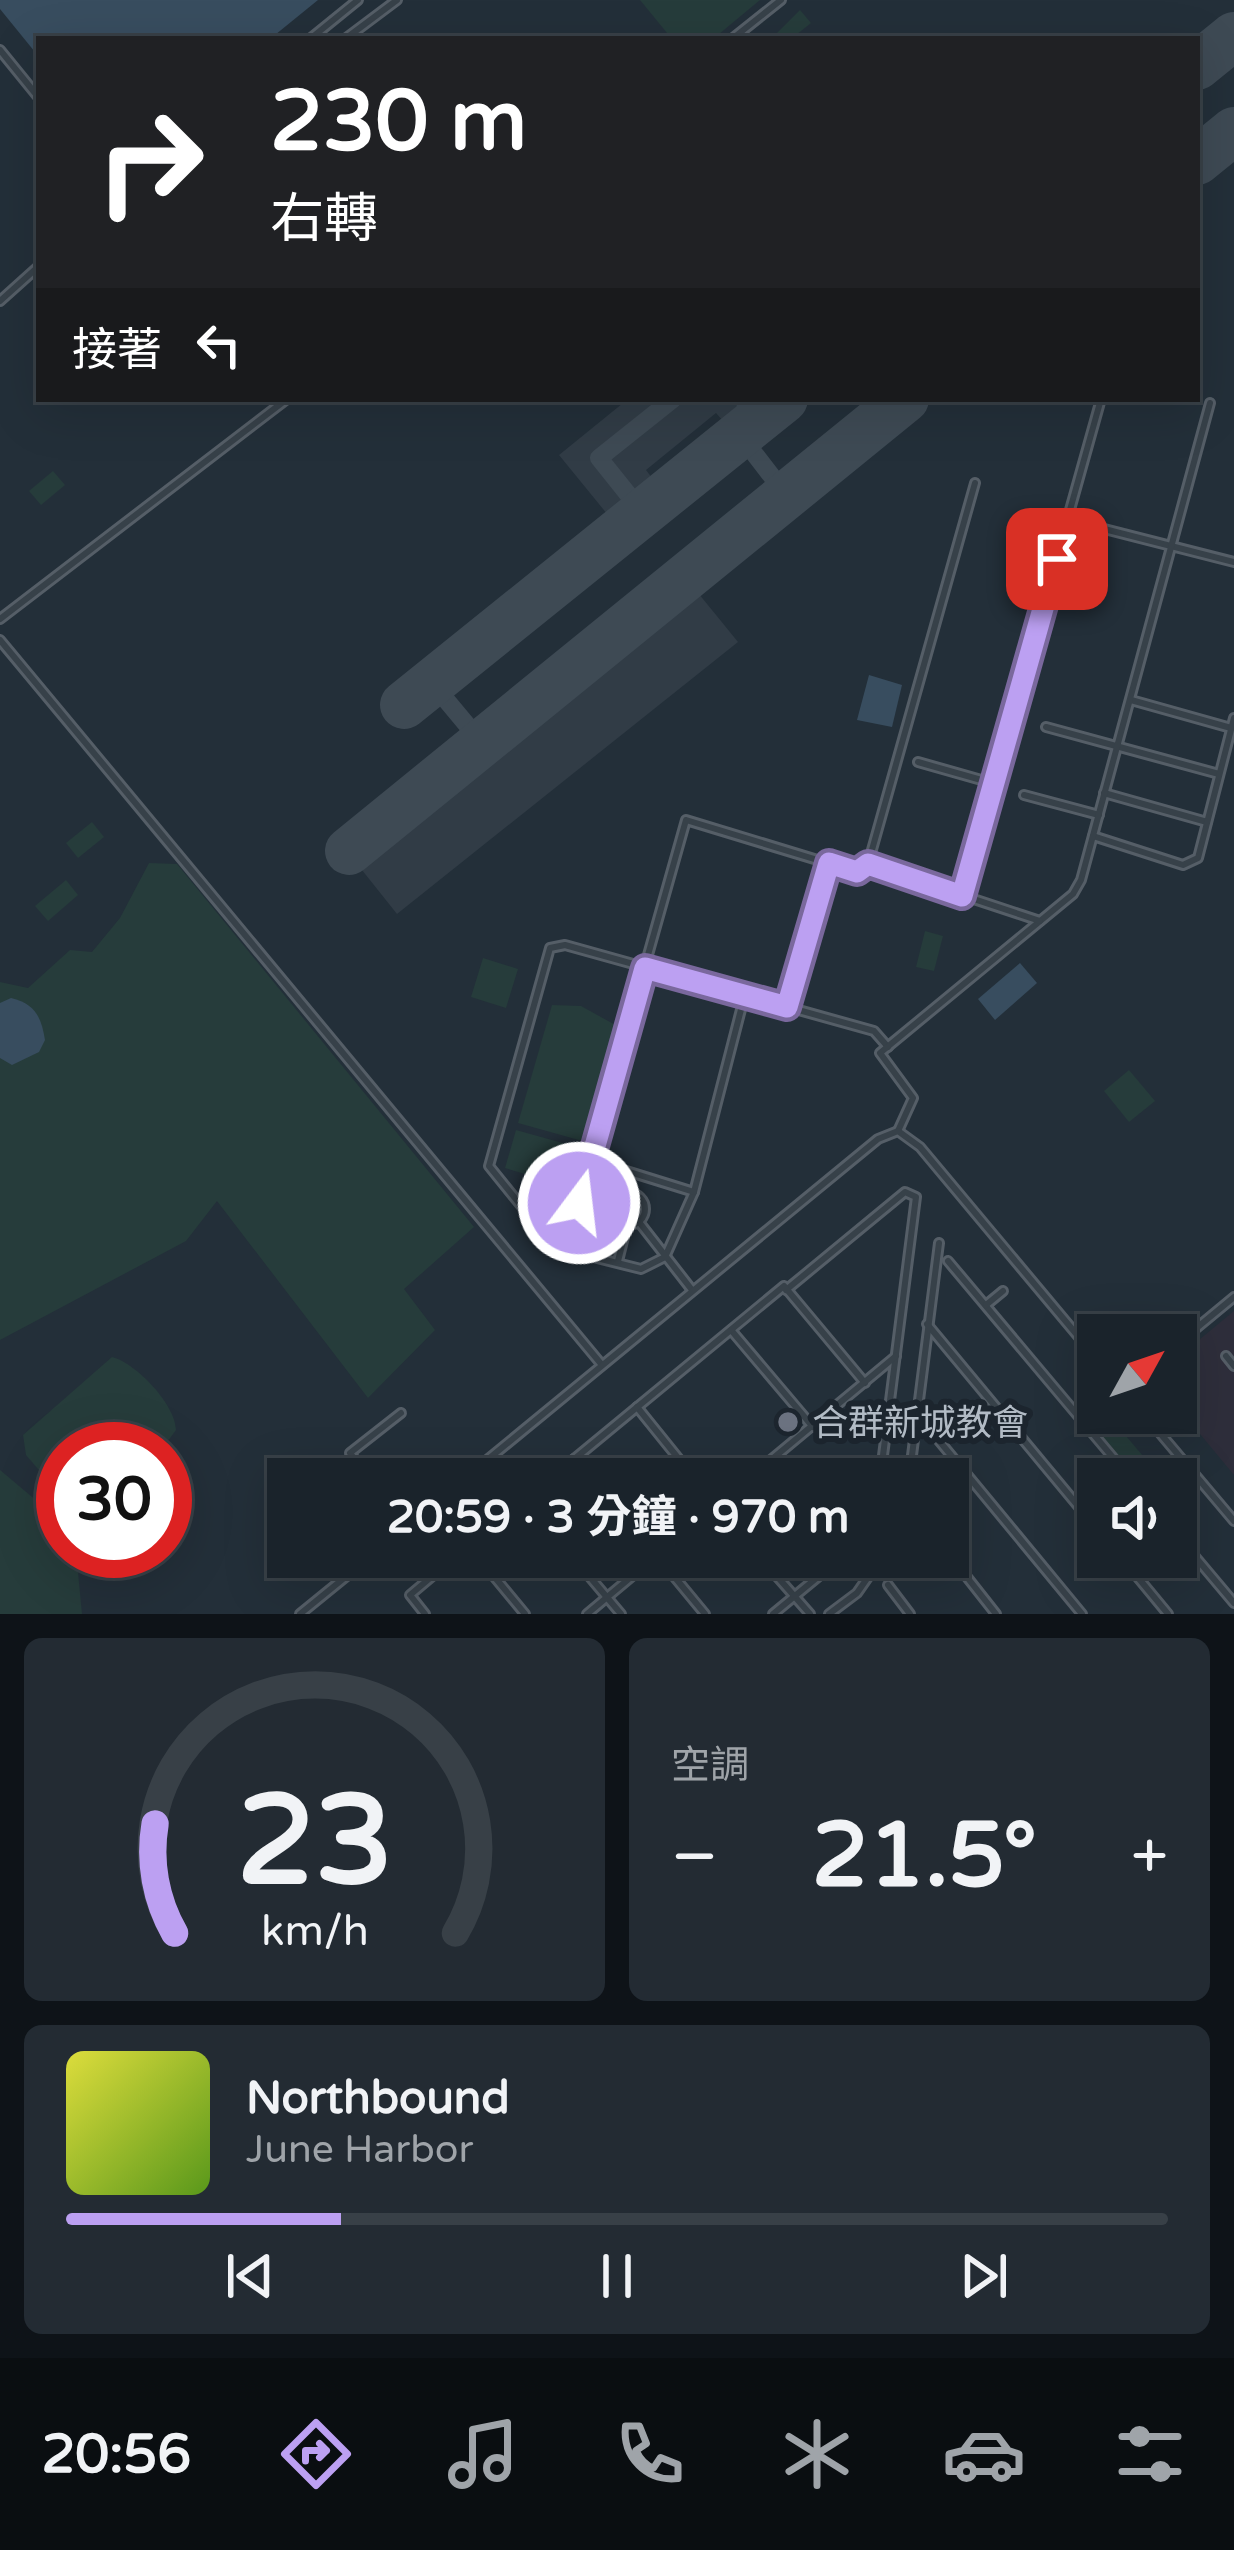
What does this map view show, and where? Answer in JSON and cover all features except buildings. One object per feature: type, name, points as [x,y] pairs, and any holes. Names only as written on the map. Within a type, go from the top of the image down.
[{"type":"street","points":[[314,36],[358,0]]},
{"type":"street","points":[[349,36],[397,0]]},
{"type":"street","points":[[736,36],[781,0]]},
{"type":"street","points":[[0,50],[36,94]]},
{"type":"street","points":[[0,302],[36,269]]},
{"type":"street","points":[[0,620],[282,402]]},
{"type":"street","points":[[962,896],[1100,402]]},
{"type":"street","points":[[489,1458],[878,1139],[898,1131],[913,1098],[880,1053],[1073,894],[1099,815],[1210,403]]},
{"type":"street","points":[[566,1246],[686,820],[857,872],[868,864],[975,483]]},
{"type":"street","points":[[1068,520],[1234,562]]},
{"type":"street","points":[[0,640],[602,1365]]},
{"type":"street","points":[[1130,700],[1232,728]]},
{"type":"street","points":[[1093,836],[1183,865],[1198,858],[1234,718]]},
{"type":"street","points":[[1046,727],[1220,774]]},
{"type":"street","points":[[918,762],[992,783]]},
{"type":"street","points":[[1104,793],[1207,823]]},
{"type":"street","points":[[1024,795],[1099,815]]},
{"type":"street","points":[[787,1007],[829,863]]},
{"type":"street","points":[[868,864],[1040,921]]},
{"type":"street","points":[[745,994],[694,1192],[665,1257],[641,1269],[566,1246],[540,1229],[489,1166],[550,948],[565,945],[745,994],[874,1031],[888,1047]]},
{"type":"street","points":[[898,1131],[920,1147],[1077,1335]]},
{"type":"street","points":[[591,1160],[694,1192]]},
{"type":"street","points":[[632,1193],[637,1174]]},
{"type":"street","points":[[575,1458],[730,1330],[910,1192],[916,1197],[883,1458]]},
{"type":"street","points":[[632,1193],[644,1203],[639,1222]]},
{"type":"street","points":[[627,1225],[615,1216],[614,1206],[618,1198],[632,1193]]},
{"type":"street","points":[[639,1222],[692,1290]]},
{"type":"street","points":[[627,1225],[639,1222]]},
{"type":"street","points":[[618,1261],[627,1225]]},
{"type":"street","points":[[912,1458],[939,1243]]},
{"type":"street","points":[[948,1262],[1113,1458]]},
{"type":"street","points":[[785,1288],[865,1383]]},
{"type":"street","points":[[986,1305],[1003,1291]]},
{"type":"street","points":[[1197,1328],[1234,1297]]},
{"type":"street","points":[[928,1324],[1077,1505]]},
{"type":"street","points":[[730,1330],[813,1427]]},
{"type":"street","points":[[774,1458],[899,1354]]},
{"type":"street","points":[[1226,1356],[1234,1366]]},
{"type":"street","points":[[637,1407],[678,1458]]},
{"type":"street","points":[[354,1458],[350,1453],[401,1413]]},
{"type":"street","points":[[917,1414],[1082,1614]]},
{"type":"street","points":[[1161,1434],[1234,1521]]},
{"type":"street","points":[[1197,1559],[1234,1603]]},
{"type":"street","points":[[301,1614],[345,1578]]},
{"type":"street","points":[[425,1614],[410,1595],[430,1578]]},
{"type":"street","points":[[495,1578],[525,1614]]},
{"type":"street","points":[[591,1578],[621,1614]]},
{"type":"street","points":[[587,1614],[630,1578]]},
{"type":"street","points":[[674,1578],[705,1614]]},
{"type":"street","points":[[778,1578],[810,1614]]},
{"type":"street","points":[[772,1614],[819,1578]]},
{"type":"street","points":[[829,1614],[869,1578]]},
{"type":"street","points":[[968,1578],[996,1614]]},
{"type":"street","points":[[1138,1578],[1168,1614]]},
{"type":"street","points":[[888,1585],[910,1614]]},
{"type":"shaded area","points":[[0,0],[318,0],[274,36],[36,36],[36,53],[0,9]]},
{"type":"shaded area","points":[[624,402],[779,403],[737,437],[716,413],[646,470],[665,495],[621,531],[559,455]]},
{"type":"shaded area","points":[[690,583],[738,642],[397,914],[350,855]]},
{"type":"shaded area","points":[[869,675],[902,685],[892,727],[857,720]]},
{"type":"shaded area","points":[[1020,963],[1037,983],[995,1020],[978,999]]},
{"type":"shaded area","points":[[11,998],[36,1012],[45,1040],[39,1052],[12,1065],[0,1058],[0,1003]]},
{"type":"shaded area","points":[[1234,1311],[1234,1475],[1197,1430],[1197,1342]]},
{"type":"green space","points":[[640,0],[760,0],[717,36],[670,36]]},
{"type":"green space","points":[[800,10],[811,23],[795,36],[774,36]]},
{"type":"green space","points":[[53,471],[65,485],[41,505],[29,491]]},
{"type":"green space","points":[[1067,560],[1086,565],[1078,597],[1059,592]]},
{"type":"green space","points":[[92,822],[104,837],[78,858],[66,843]]},
{"type":"green space","points":[[149,863],[177,864],[474,1227],[404,1289],[435,1330],[368,1398],[217,1201],[186,1241],[0,1340],[0,982],[28,988],[70,950],[92,952],[120,918]]},
{"type":"green space","points":[[66,880],[78,895],[48,921],[35,906]]},
{"type":"green space","points":[[925,931],[943,936],[934,971],[916,967]]},
{"type":"green space","points":[[483,958],[518,969],[506,1008],[471,997]]},
{"type":"green space","points":[[552,1005],[581,1006],[619,1027],[586,1142],[518,1123]]},
{"type":"green space","points":[[1129,1070],[1155,1101],[1129,1122],[1104,1091]]},
{"type":"green space","points":[[516,1130],[577,1147],[566,1186],[505,1168]]},
{"type":"green space","points":[[557,1187],[574,1193],[564,1224],[547,1218]]},
{"type":"green space","points":[[112,1357],[153,1386],[174,1422],[38,1422]]},
{"type":"green space","points":[[36,1424],[36,1467],[26,1455],[23,1435]]},
{"type":"green space","points":[[1124,1434],[1145,1458],[1120,1458],[1100,1437]]},
{"type":"green space","points":[[0,1470],[36,1500],[36,1578],[79,1578],[82,1614],[0,1614]]},
{"type":"taxiway","points":[[643,513],[599,458],[669,402]]},
{"type":"taxiway","points":[[745,402],[759,419]]},
{"type":"taxiway","points":[[740,435],[787,496]]},
{"type":"taxiway","points":[[432,683],[482,743]]},
{"type":"runway","points":[[1200,64],[1234,36]]},
{"type":"runway","points":[[1200,159],[1234,131]]},
{"type":"runway","points":[[404,705],[780,402]]},
{"type":"runway","points":[[349,851],[901,402]]},
{"type":"place","name":"合群新城教會","points":[[788,1422]]},
{"type":"route","points":[[579,1203],[645,968],[787,1007],[829,863],[857,872],[868,864],[962,896],[1057,559]]}]
